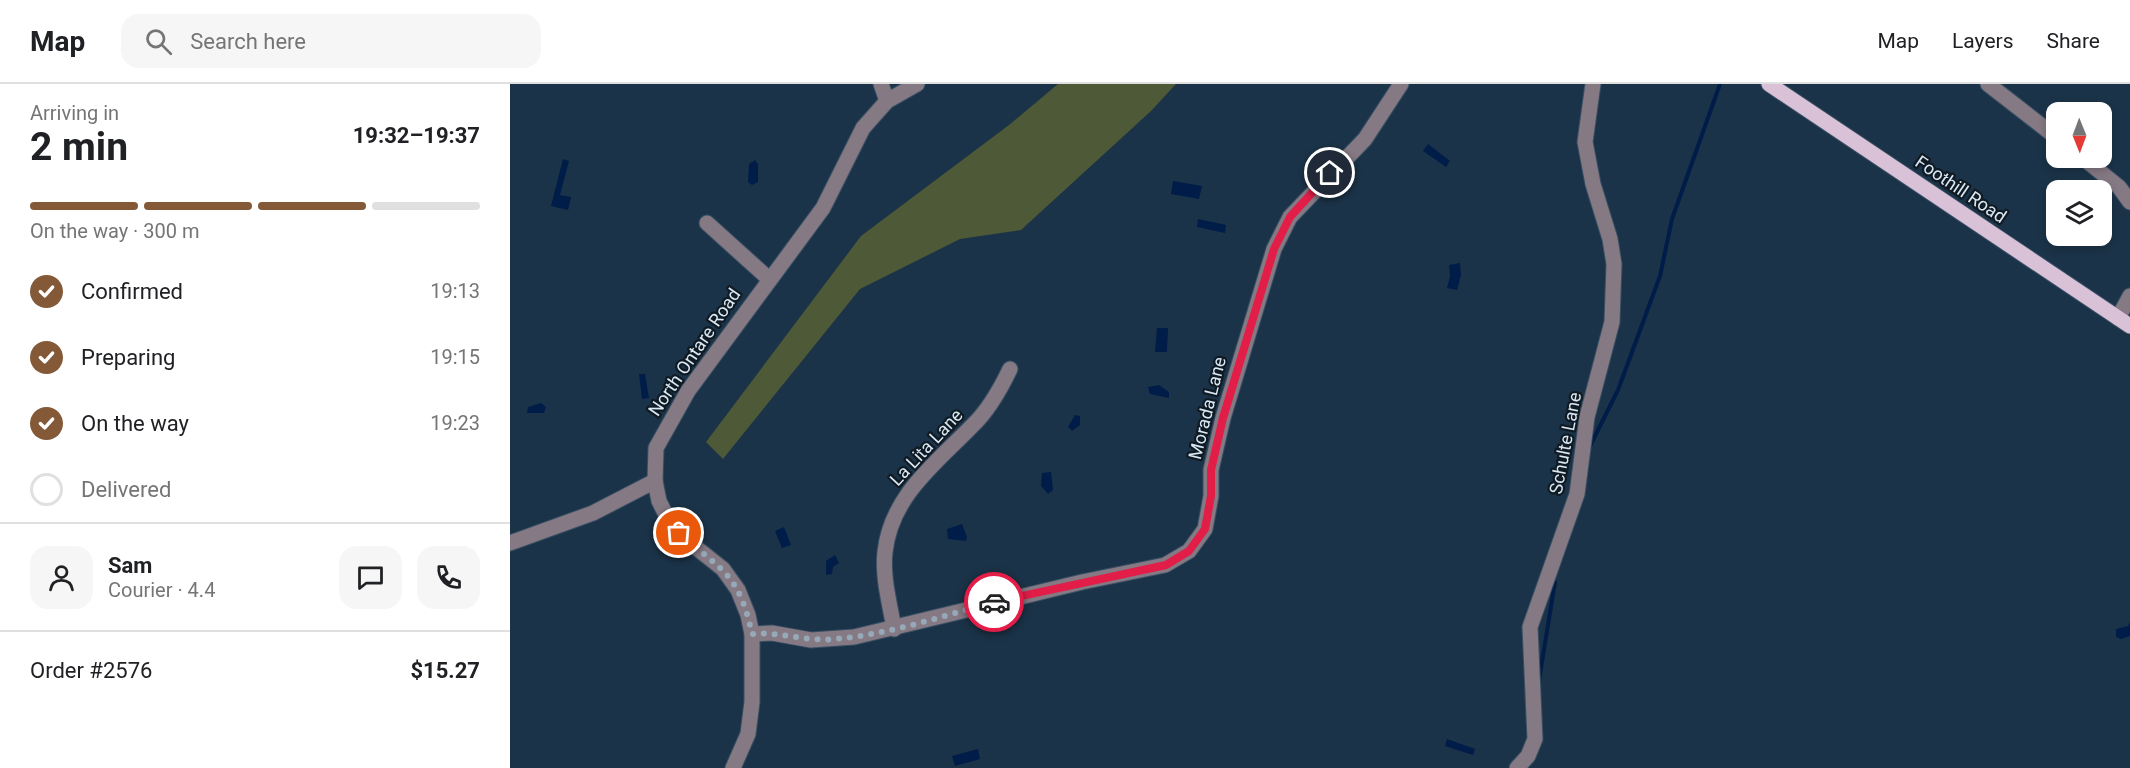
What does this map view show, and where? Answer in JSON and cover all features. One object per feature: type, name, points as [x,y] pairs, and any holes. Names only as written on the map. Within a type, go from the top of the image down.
[{"type":"main road","name":"Foothill Road","points":[[1769,84],[2124,322]]},
{"type":"street","points":[[881,84],[887,101]]},
{"type":"street","name":"North Ontare Road","points":[[733,768],[748,734],[753,702],[752,634],[738,590],[723,568],[689,542],[669,521],[659,501],[654,461],[660,436],[688,391],[769,279],[802,240],[823,208],[863,128],[887,101],[917,84]]},
{"type":"street","name":"Morada Lane","points":[[752,634],[772,633],[801,639],[831,640],[894,629],[1021,596],[1166,565],[1189,551],[1205,529],[1211,496],[1211,470],[1223,418],[1274,249],[1290,217],[1365,139],[1401,84]]},
{"type":"street","name":"Schulte Lane","points":[[1517,768],[1528,756],[1535,739],[1530,627],[1577,494],[1587,417],[1612,322],[1615,286],[1610,239],[1593,184],[1585,142],[1593,84]]},
{"type":"street","points":[[1988,84],[2046,129]]},
{"type":"street","points":[[2095,168],[2119,187],[2130,202]]},
{"type":"street","points":[[707,223],[769,279]]},
{"type":"street","points":[[2124,322],[2130,296]]},
{"type":"street","name":"La Lita Lane","points":[[894,629],[884,569],[892,520],[909,491],[989,407],[1010,369]]},
{"type":"street","points":[[510,543],[593,513],[655,481]]},
{"type":"green space","points":[[1058,84],[1176,84],[1151,111],[1021,230],[960,239],[860,289],[723,459],[706,442],[861,236],[1009,125]]},
{"type":"water","points":[[1428,144],[1450,161],[1446,167],[1423,151]]},
{"type":"water","points":[[563,159],[569,161],[560,195],[571,197],[568,210],[551,206]]},
{"type":"water","points":[[755,160],[758,164],[758,182],[752,185],[748,182],[749,164]]},
{"type":"water","points":[[1173,181],[1202,186],[1199,199],[1171,194]]},
{"type":"water","points":[[1198,219],[1226,225],[1225,233],[1197,227]]},
{"type":"water","points":[[1460,263],[1461,275],[1457,290],[1447,288],[1450,276],[1449,265]]},
{"type":"water","points":[[1157,328],[1168,328],[1167,352],[1155,352]]},
{"type":"water","points":[[639,374],[645,374],[649,398],[642,399]]},
{"type":"water","points":[[1159,385],[1169,392],[1169,398],[1150,394],[1148,387]]},
{"type":"water","points":[[541,403],[546,407],[544,413],[527,413],[528,407]]},
{"type":"water","points":[[1075,415],[1080,416],[1080,425],[1072,431],[1068,427]]},
{"type":"water","points":[[1051,472],[1053,490],[1048,494],[1041,486],[1042,473]]},
{"type":"water","points":[[962,524],[967,537],[966,541],[948,539],[947,529]]},
{"type":"water","points":[[784,527],[791,545],[782,548],[775,531]]},
{"type":"water","points":[[835,555],[839,563],[833,567],[832,574],[826,575],[826,561]]},
{"type":"water","points":[[2130,622],[2130,636],[2121,639],[2116,637],[2116,629],[2128,626]]},
{"type":"water","points":[[1447,739],[1475,749],[1473,755],[1445,746]]},
{"type":"water","points":[[978,749],[980,759],[955,766],[952,756]]},
{"type":"waterway","points":[[1589,448],[1618,390],[1660,276],[1672,219],[1720,84]]},
{"type":"waterway","points":[[1539,680],[1555,582]]},
{"type":"way so far","points":[[679,533],[723,568],[743,598],[752,634],[772,633],[811,640],[854,637],[894,629],[994,602]]},
{"type":"route","points":[[994,602],[1166,565],[1178,560],[1198,541],[1209,515],[1211,470],[1223,418],[1274,249],[1290,217],[1330,173]]}]
